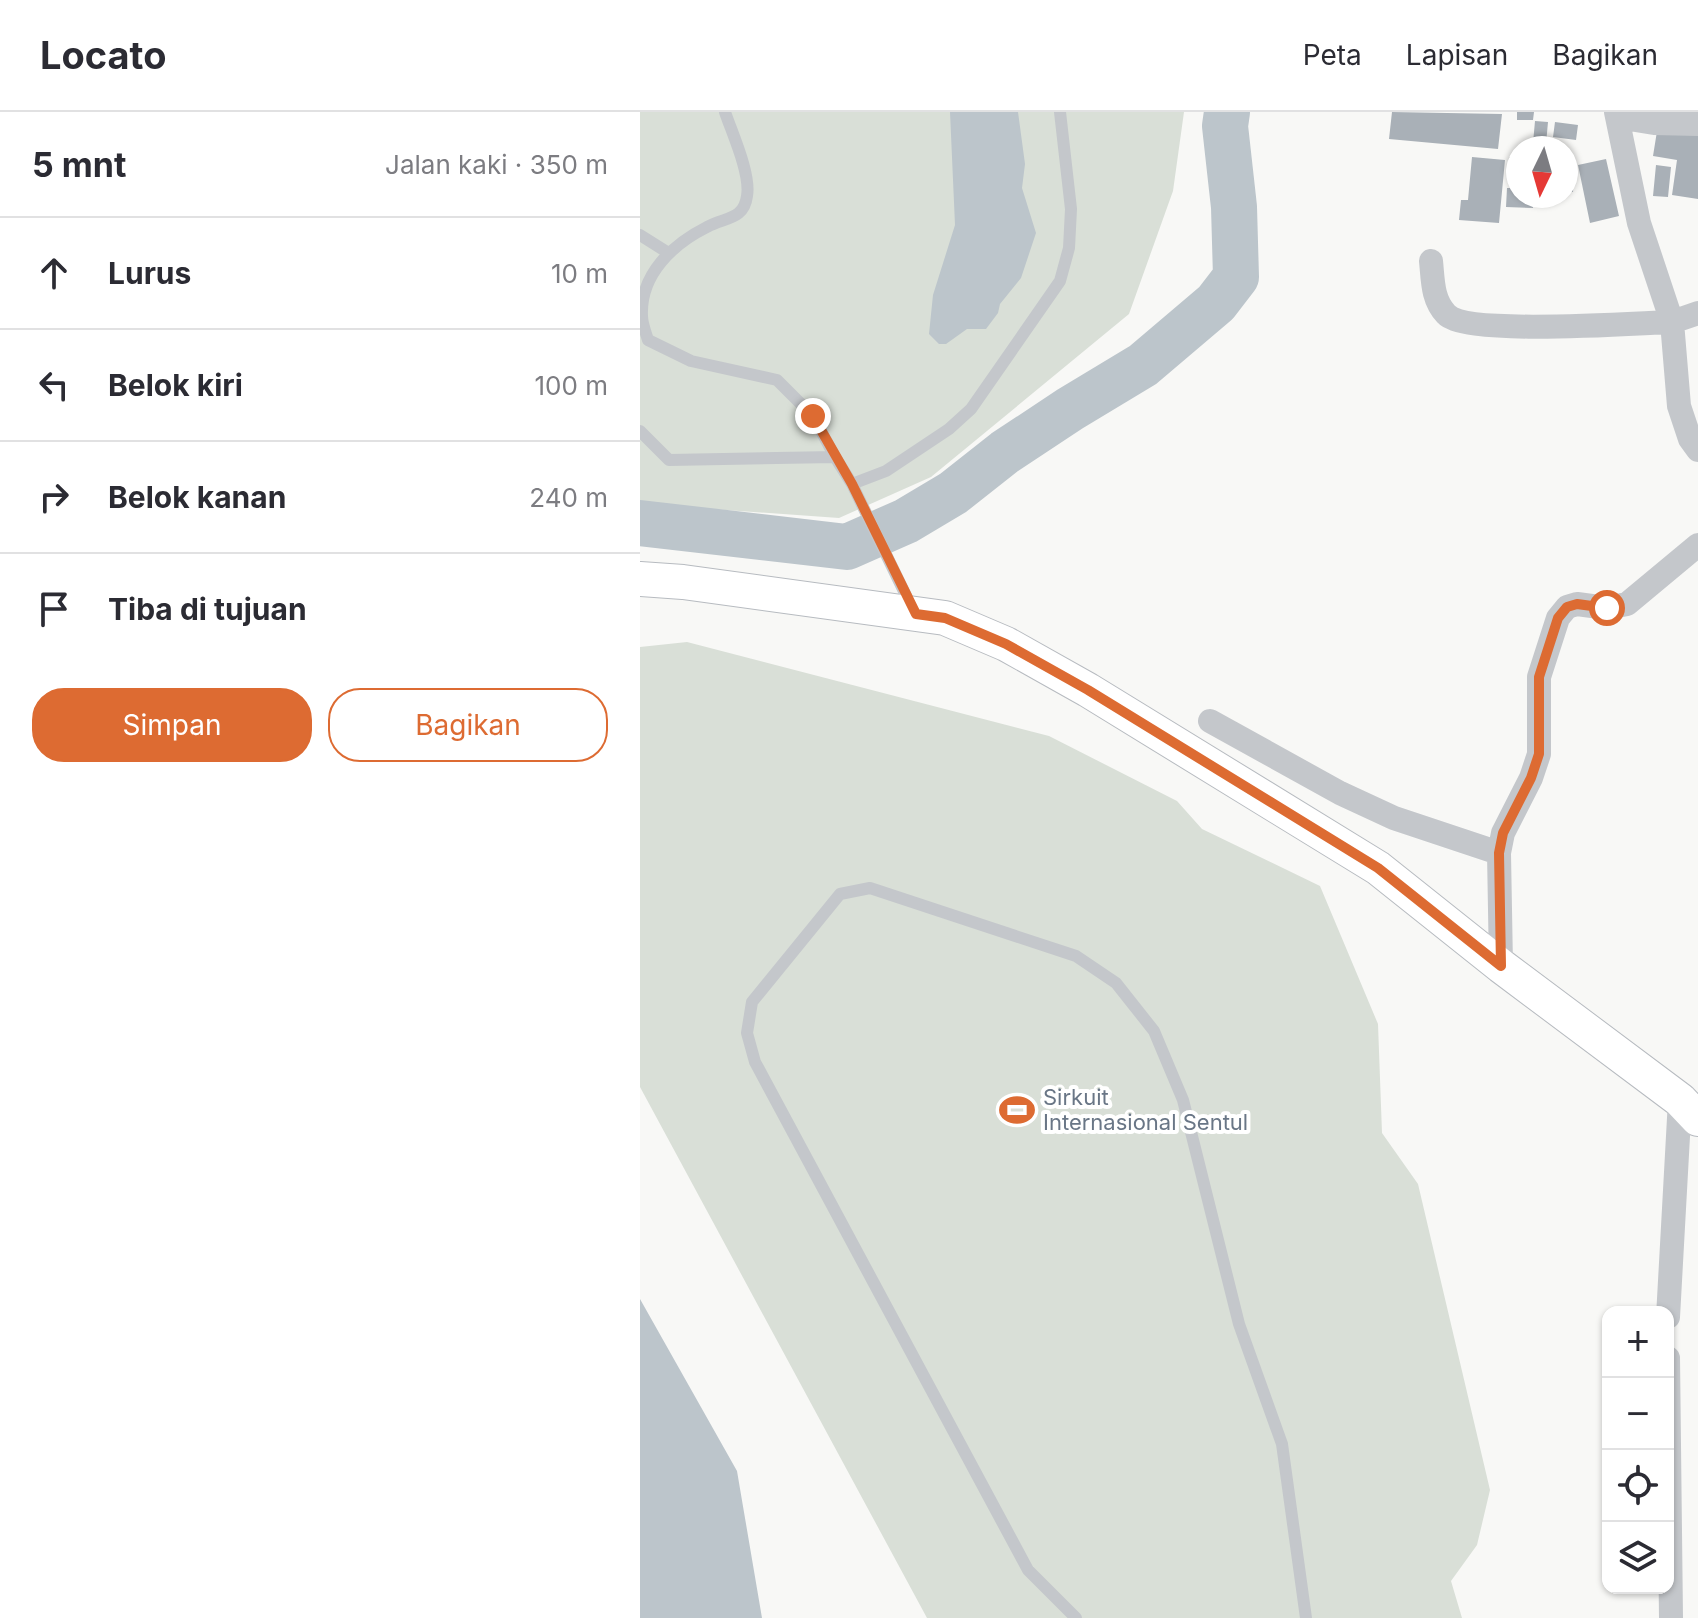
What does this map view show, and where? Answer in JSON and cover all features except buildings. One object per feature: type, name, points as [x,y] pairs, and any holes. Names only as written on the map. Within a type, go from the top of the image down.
[{"type":"street","points":[[1698,124],[1654,123],[1617,115],[1639,223],[1672,322],[1679,406],[1690,439],[1698,450]]},
{"type":"street","points":[[1431,261],[1435,298],[1448,317],[1466,324],[1498,327],[1672,322],[1698,313]]},
{"type":"street","points":[[1501,966],[1499,853],[1503,833],[1531,778],[1539,754],[1539,677],[1558,618],[1567,607],[1577,604],[1607,608],[1627,604],[1698,545]]},
{"type":"street","points":[[640,579],[683,582],[945,618],[1006,644],[1088,690],[1378,868],[1689,1109],[1669,1306]]},
{"type":"street","points":[[1210,721],[1394,818],[1499,853]]},
{"type":"street","points":[[1668,1378],[1671,1618]]},
{"type":"lane","points":[[725,112],[746,178],[748,193],[744,209],[733,219],[710,225],[667,252],[645,288],[641,316],[648,340],[691,361],[777,380],[813,416],[852,484],[916,614]]},
{"type":"lane","points":[[852,484],[897,464],[949,429],[971,409],[1060,281],[1069,248],[1071,209],[1060,112]]},
{"type":"lane","points":[[641,234],[667,252]]},
{"type":"lane","points":[[640,431],[669,460],[835,457]]},
{"type":"lane","points":[[1076,1618],[1028,1570],[755,1062],[747,1033],[752,1002],[840,894],[870,888],[1076,956],[1116,983],[1154,1031],[1183,1100],[1239,1324],[1282,1444],[1306,1618]]},
{"type":"shaded area","points":[[640,112],[1184,112],[1173,191],[1129,314],[931,477],[839,518],[640,504]]},
{"type":"shaded area","points":[[950,112],[1018,112],[1025,164],[1022,188],[1036,233],[1021,278],[1000,304],[998,313],[986,329],[967,329],[946,344],[939,344],[929,334],[933,295],[955,225]]},
{"type":"shaded area","name":"Sirkuit Internasional Sentul","points":[[687,642],[1049,736],[1177,801],[1202,829],[1320,886],[1378,1024],[1382,1133],[1418,1184],[1490,1490],[1477,1545],[1451,1581],[1462,1618],[927,1618],[640,1087],[640,647]]},
{"type":"shaded area","points":[[640,1299],[737,1471],[762,1618],[640,1618]]},
{"type":"waterway","points":[[640,523],[847,547],[906,521],[953,493],[1005,452],[1143,365],[1216,303],[1236,277],[1234,207],[1225,126],[1227,112]]},
{"type":"place","name":"Sirkuit Internasional Sentul","points":[[1017,1110]]},
{"type":"route","points":[[813,416],[852,484],[916,614],[945,618],[1006,644],[1088,690],[1378,868],[1501,966],[1499,853],[1503,833],[1531,778],[1539,754],[1539,677],[1558,618],[1567,607],[1577,604],[1607,608]]}]
